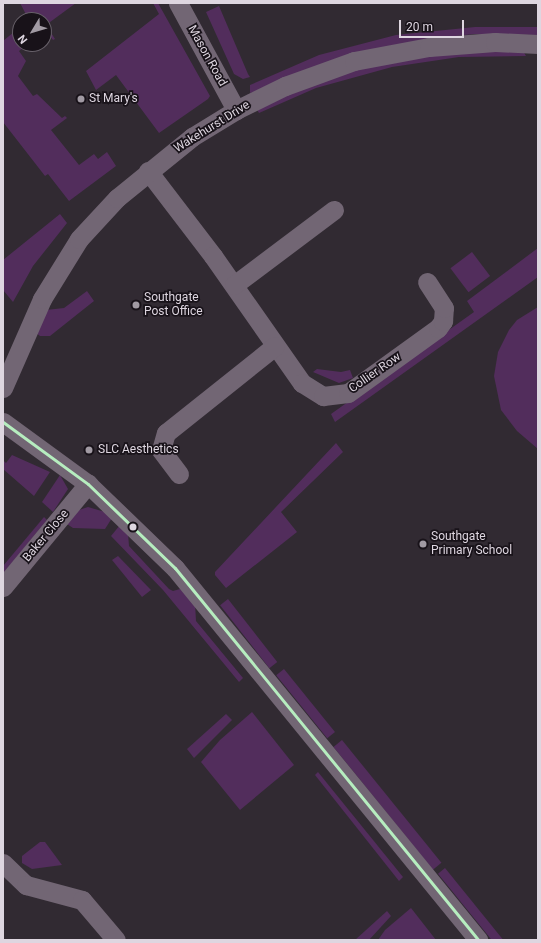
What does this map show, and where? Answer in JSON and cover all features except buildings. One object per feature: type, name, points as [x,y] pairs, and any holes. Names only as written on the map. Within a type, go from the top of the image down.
[{"type":"street","name":"Mason Road","points":[[178,3],[236,110]]},
{"type":"street","name":"Wakehurst Drive","points":[[3,388],[42,298],[62,263],[79,239],[117,198],[148,171],[192,137],[236,110],[319,73],[389,53],[495,42],[538,44]]},
{"type":"street","name":"Collier Row","points":[[148,171],[234,285],[302,383],[316,393],[331,396],[348,393],[438,328],[443,321],[444,308],[427,282]]},
{"type":"street","points":[[234,285],[334,210]]},
{"type":"street","points":[[179,474],[161,450],[166,433],[275,346]]},
{"type":"street","points":[[3,422],[88,484],[139,531],[193,588],[478,940]]},
{"type":"street","name":"Baker Close","points":[[3,587],[88,484]]},
{"type":"street","points":[[3,863],[26,885],[82,900],[116,940]]},
{"type":"shaded area","points":[[20,3],[76,3],[52,21],[52,12],[25,12]]},
{"type":"shaded area","points":[[153,3],[158,3],[210,96],[208,99],[159,133],[116,75],[96,90],[86,71],[159,14]]},
{"type":"shaded area","points":[[219,6],[250,77],[243,79],[234,74],[206,12]]},
{"type":"shaded area","points":[[475,27],[538,27],[538,35],[474,34],[438,38],[250,93],[250,85],[319,55],[396,35]]},
{"type":"shaded area","points":[[12,34],[12,52],[20,52],[26,61],[18,76],[33,96],[37,94],[62,118],[65,116],[67,118],[51,130],[79,165],[94,154],[98,159],[107,152],[116,166],[69,201],[48,174],[45,176],[3,122],[3,41]]},
{"type":"shaded area","points":[[523,51],[526,56],[459,57],[392,67],[316,88],[259,113],[256,108],[281,96],[356,70],[390,62],[459,52]]},
{"type":"shaded area","points":[[60,214],[67,223],[33,266],[13,302],[3,290],[3,260]]},
{"type":"shaded area","points":[[538,248],[538,277],[335,422],[331,414],[474,312],[467,301]]},
{"type":"shaded area","points":[[472,252],[490,276],[468,292],[450,268]]},
{"type":"shaded area","points":[[87,291],[94,301],[50,336],[40,336],[35,332],[46,310],[64,308]]},
{"type":"shaded area","points":[[538,307],[538,449],[517,431],[501,410],[494,376],[498,352],[509,330],[517,320]]},
{"type":"shaded area","points":[[317,369],[341,372],[350,370],[353,378],[339,383],[313,372]]},
{"type":"shaded area","points":[[336,443],[343,452],[281,512],[297,532],[226,588],[215,575],[215,572]]},
{"type":"shaded area","points":[[12,455],[50,472],[34,496],[3,469],[3,460],[6,463]]},
{"type":"shaded area","points":[[60,475],[68,489],[53,512],[42,502]]},
{"type":"shaded area","points":[[88,507],[105,512],[112,518],[105,529],[73,528],[67,524],[79,510]]},
{"type":"shaded area","points":[[44,517],[47,520],[3,574],[3,566]]},
{"type":"shaded area","points":[[120,525],[128,533],[129,546],[169,589],[173,591],[180,589],[195,603],[196,621],[243,678],[239,682],[163,590],[111,536]]},
{"type":"shaded area","points":[[118,556],[151,590],[142,597],[112,560]]},
{"type":"shaded area","points":[[228,599],[277,662],[269,668],[220,605]]},
{"type":"shaded area","points":[[284,669],[335,732],[327,738],[276,675]]},
{"type":"shaded area","points":[[252,712],[294,765],[240,810],[201,762],[220,740]]},
{"type":"shaded area","points":[[226,714],[232,720],[194,758],[187,749]]},
{"type":"shaded area","points":[[342,740],[441,863],[433,870],[333,747]]},
{"type":"shaded area","points":[[318,772],[403,877],[399,881],[315,775]]},
{"type":"shaded area","points":[[40,842],[45,842],[62,865],[32,869],[22,863],[22,856]]},
{"type":"shaded area","points":[[445,868],[503,940],[492,940],[438,874]]},
{"type":"shaded area","points":[[411,908],[436,940],[378,940],[385,930]]},
{"type":"shaded area","points":[[387,911],[391,916],[369,940],[355,940]]},
{"type":"transit line","points":[[3,422],[88,484],[175,568],[478,940]]},
{"type":"place","name":"St Mary's","points":[[81,99]]},
{"type":"place","name":"Southgate Post Office","points":[[136,305]]},
{"type":"place","name":"SLC Aesthetics","points":[[89,450]]},
{"type":"place","name":"Southgate Primary School","points":[[423,544]]}]
